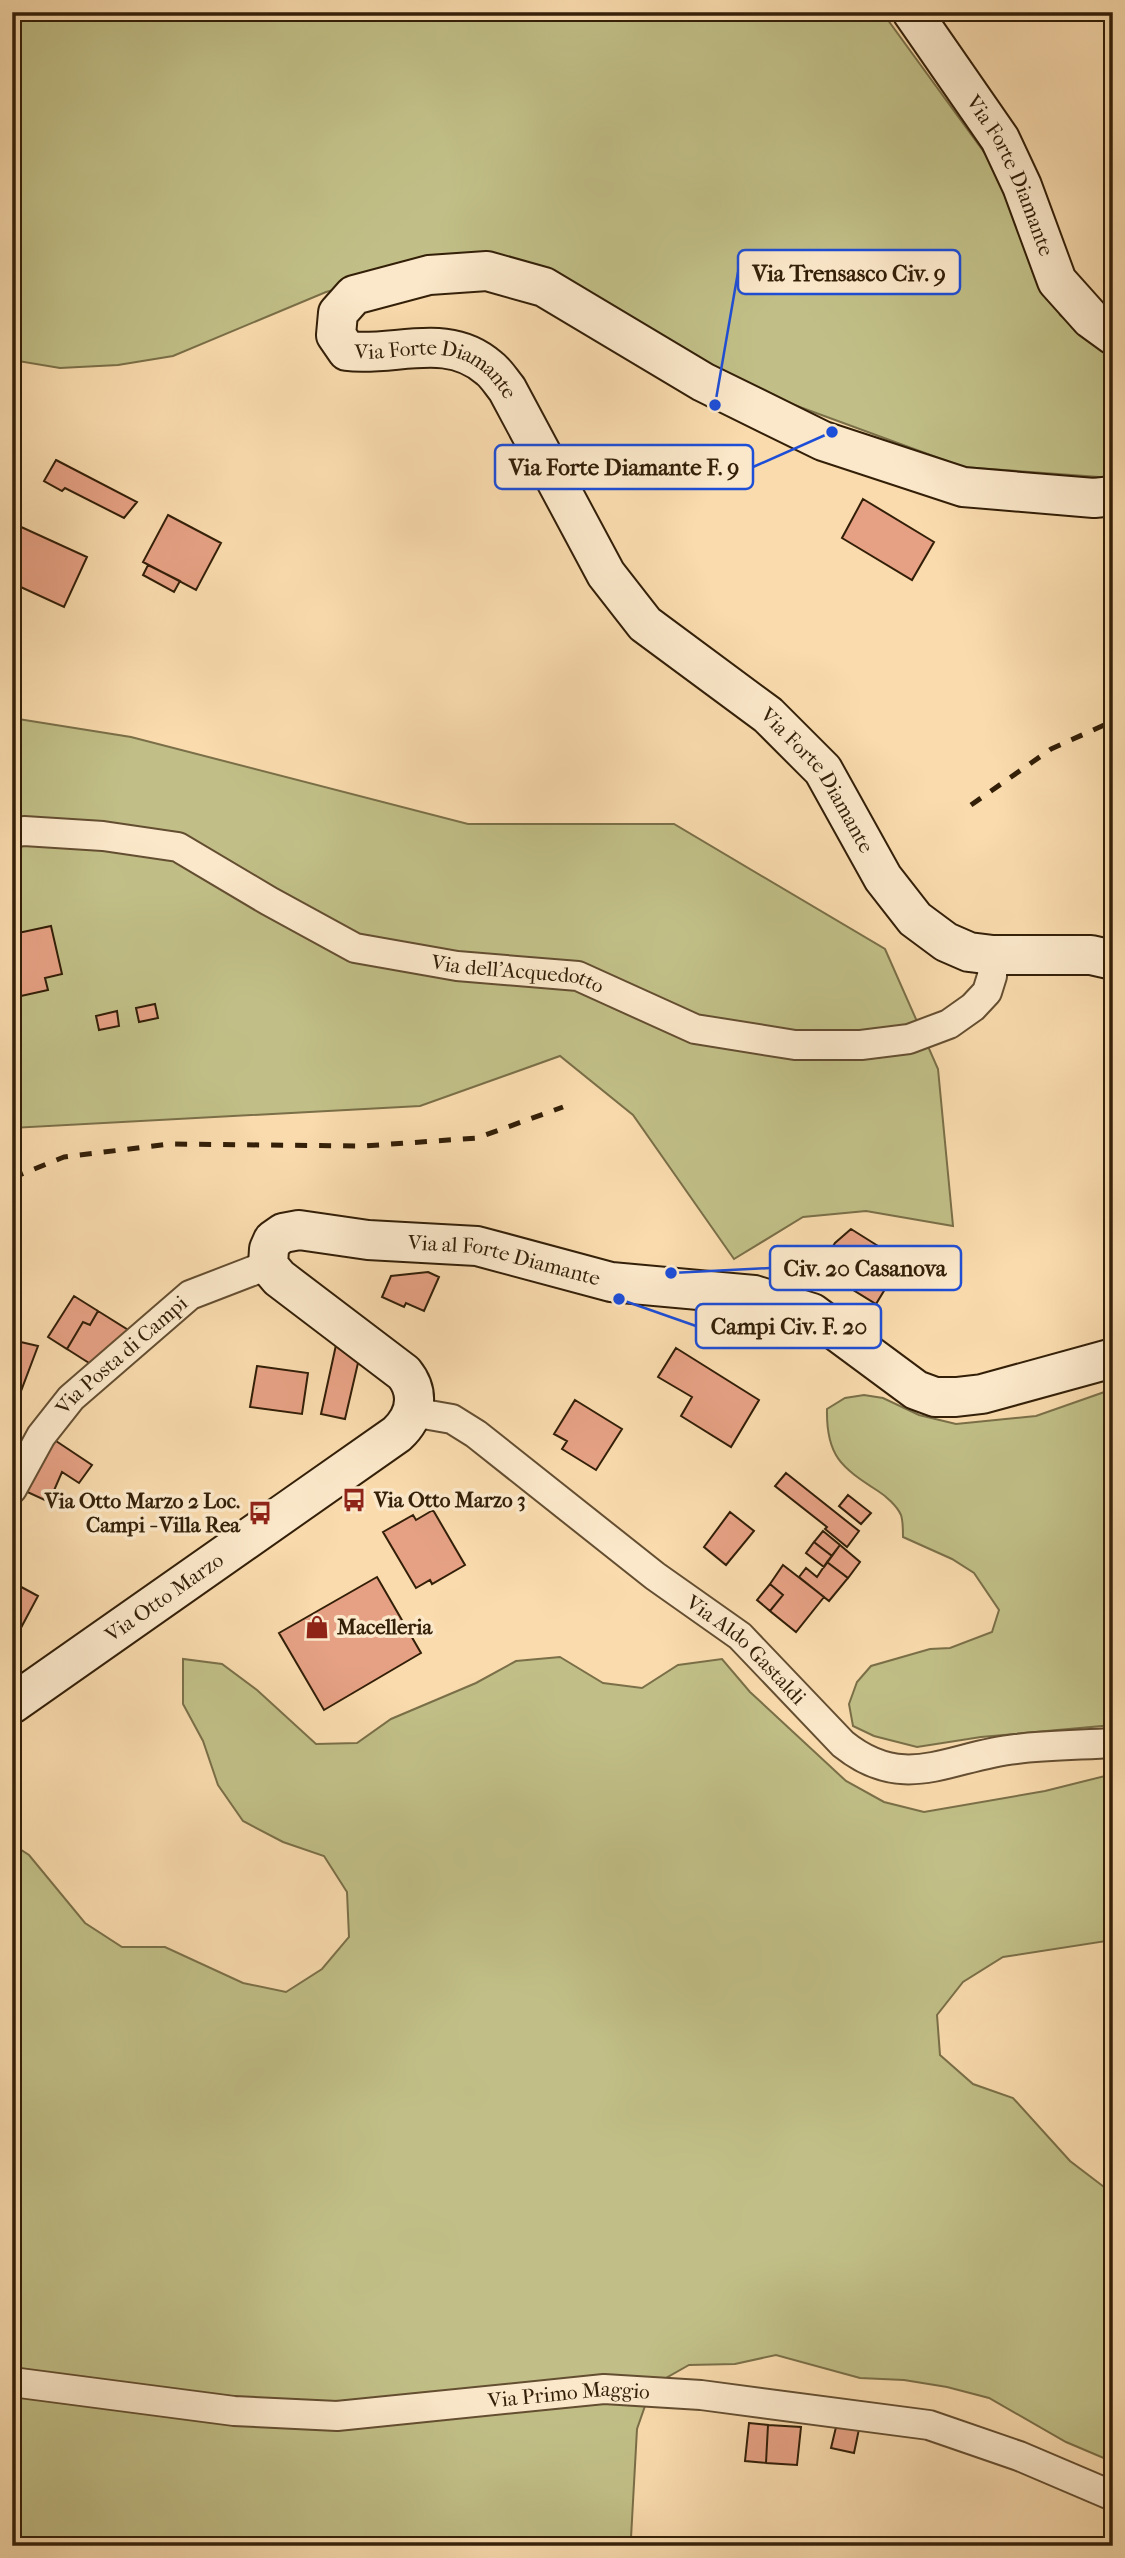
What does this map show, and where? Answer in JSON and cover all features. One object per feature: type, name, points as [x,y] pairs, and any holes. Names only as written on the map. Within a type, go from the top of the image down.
[{"type":"main road","name":"Via Forte Diamante","points":[[912,12],[1000,139],[1022,186],[1058,281],[1091,319],[1113,335]]},
{"type":"main road","name":"Via Forte Diamante","points":[[993,955],[969,953],[946,942],[915,919],[883,877],[823,770],[768,715],[645,624],[606,574],[506,389],[489,367],[459,351],[429,346],[368,354],[347,351],[336,335],[338,313],[354,295],[429,275],[487,271],[544,287],[703,382],[823,441],[962,487],[1094,498],[1113,496]]},
{"type":"main road","points":[[993,955],[1091,955],[1113,960]]},
{"type":"main road","name":"Via al Forte Diamante","points":[[268,1265],[269,1249],[273,1240],[283,1233],[299,1230],[368,1240],[477,1246],[611,1282],[754,1295],[812,1313],[916,1390],[935,1397],[956,1398],[982,1394],[1113,1358]]},
{"type":"main road","points":[[268,1265],[279,1278],[404,1373],[414,1390],[412,1412]]},
{"type":"main road","name":"Via Otto Marzo","points":[[12,1704],[397,1434],[405,1426],[412,1412]]},
{"type":"street","name":"Via dell'Acquedotto","points":[[12,833],[24,831],[103,836],[178,847],[355,948],[457,966],[578,976],[695,1029],[795,1045],[861,1045],[909,1039],[949,1024],[973,1007],[987,992],[992,976],[993,955]]},
{"type":"street","name":"Via Posta di Campi","points":[[12,1489],[41,1436],[81,1389],[190,1295],[268,1265]]},
{"type":"street","name":"Via Aldo Gastaldi","points":[[412,1412],[452,1419],[476,1434],[655,1576],[740,1636],[844,1744],[873,1764],[916,1770],[1015,1749],[1113,1743]]},
{"type":"street","name":"Via Primo Maggio","points":[[12,2382],[234,2411],[337,2416],[604,2389],[701,2395],[929,2425],[1019,2456],[1113,2496]]},
{"type":"shaded area","points":[[12,12],[882,12],[1013,192],[1060,315],[1113,355],[1113,478],[963,467],[740,385],[464,256],[326,292],[173,356],[118,365],[60,368],[12,360]]},
{"type":"shaded area","points":[[12,718],[131,737],[468,824],[674,824],[885,949],[938,1069],[953,1226],[866,1211],[803,1217],[734,1259],[633,1115],[560,1056],[420,1106],[12,1128]]},
{"type":"shaded area","points":[[1113,1389],[1113,1725],[981,1737],[917,1747],[874,1736],[853,1726],[849,1704],[857,1682],[871,1666],[930,1649],[950,1648],[992,1632],[999,1610],[974,1573],[952,1559],[903,1537],[902,1517],[894,1505],[854,1475],[838,1459],[829,1438],[827,1409],[845,1398],[864,1395],[883,1398],[919,1415],[956,1424],[1036,1416]]},
{"type":"shaded area","points":[[560,1657],[603,1683],[642,1688],[678,1665],[722,1659],[750,1692],[846,1781],[884,1802],[924,1812],[1045,1791],[1113,1774],[1113,1940],[1003,1957],[963,1982],[937,2015],[940,2055],[973,2084],[1013,2098],[1070,2161],[1113,2191],[1113,2462],[1066,2442],[989,2398],[904,2380],[860,2378],[776,2355],[735,2364],[689,2365],[652,2386],[637,2429],[631,2538],[635,2546],[12,2546],[12,1844],[29,1855],[85,1923],[122,1947],[165,1947],[243,1983],[286,1992],[322,1969],[349,1937],[347,1892],[324,1856],[283,1842],[243,1821],[218,1785],[203,1741],[183,1704],[183,1659],[222,1664],[257,1690],[316,1744],[357,1743],[391,1719],[476,1683],[516,1661]]},
{"type":"building","points":[[56,460],[137,502],[124,518],[65,488],[62,491],[44,481]]},
{"type":"building","points":[[863,499],[934,542],[912,580],[842,538]]},
{"type":"building","points":[[168,515],[221,543],[196,590],[143,562]]},
{"type":"building","points":[[19,526],[87,557],[64,607],[12,583],[12,540]]},
{"type":"building","points":[[148,565],[180,581],[174,592],[143,575]]},
{"type":"building","points":[[51,926],[62,974],[45,978],[48,990],[12,998],[12,942],[19,940],[18,933]]},
{"type":"building","points":[[155,1004],[158,1018],[139,1022],[136,1008]]},
{"type":"building","points":[[117,1011],[119,1026],[99,1030],[96,1016]]},
{"type":"building","points":[[851,1229],[902,1261],[876,1304],[819,1269],[835,1243]]},
{"type":"building","points":[[428,1272],[439,1277],[424,1311],[406,1303],[404,1307],[382,1297],[391,1276]]},
{"type":"building","points":[[74,1296],[98,1311],[90,1325],[83,1322],[67,1349],[48,1337]]},
{"type":"building","points":[[98,1311],[133,1333],[97,1368],[67,1349],[83,1322],[90,1325]]},
{"type":"building","points":[[12,1340],[38,1346],[21,1391],[12,1389],[17,1370],[12,1369]]},
{"type":"building","points":[[336,1345],[361,1350],[345,1419],[321,1414]]},
{"type":"building","points":[[676,1348],[759,1400],[731,1447],[681,1416],[692,1397],[658,1377]]},
{"type":"building","points":[[257,1366],[308,1373],[302,1414],[250,1407]]},
{"type":"building","points":[[12,1369],[17,1370],[12,1388]]},
{"type":"building","points":[[12,1389],[21,1391],[12,1417]]},
{"type":"building","points":[[575,1400],[622,1429],[596,1470],[562,1449],[567,1441],[554,1434]]},
{"type":"building","points":[[50,1437],[92,1465],[79,1483],[62,1472],[49,1502],[23,1490]]},
{"type":"building","points":[[786,1473],[859,1531],[847,1547],[825,1529],[827,1527],[775,1486]]},
{"type":"building","points":[[848,1495],[871,1513],[861,1524],[839,1506]]},
{"type":"building","points":[[433,1510],[465,1565],[432,1584],[430,1580],[416,1588],[383,1532],[413,1515],[416,1520]]},
{"type":"building","points":[[730,1512],[754,1531],[726,1565],[704,1547]]},
{"type":"building","points":[[823,1531],[840,1545],[832,1556],[814,1542]]},
{"type":"building","points":[[814,1542],[832,1556],[824,1567],[806,1553]]},
{"type":"building","points":[[840,1545],[860,1562],[848,1578],[827,1562]]},
{"type":"building","points":[[827,1562],[848,1578],[829,1601],[799,1577],[806,1568],[817,1577]]},
{"type":"building","points":[[783,1565],[824,1597],[796,1632],[770,1611],[783,1595],[770,1584]]},
{"type":"building","points":[[377,1577],[421,1653],[324,1710],[279,1633]]},
{"type":"building","points":[[12,1582],[38,1596],[15,1639],[12,1637]]},
{"type":"building","points":[[770,1584],[783,1595],[770,1611],[757,1600]]},
{"type":"building","points":[[749,2423],[768,2425],[766,2463],[745,2461]]},
{"type":"building","points":[[837,2423],[859,2429],[854,2453],[831,2448]]},
{"type":"building","points":[[768,2425],[801,2427],[797,2465],[766,2463]]},
{"type":"railway","points":[[971,805],[1051,749],[1113,721]]},
{"type":"railway","points":[[12,1178],[64,1157],[169,1144],[364,1146],[477,1138],[563,1107]]},
{"type":"place","name":"Via Trensasco Civ. 9","points":[[715,405]]},
{"type":"place","name":"Via Forte Diamante F. 9","points":[[832,432]]},
{"type":"place","name":"Civ. 20 Casanova","points":[[671,1273]]},
{"type":"place","name":"Campi Civ. F. 20","points":[[619,1299]]},
{"type":"place","name":"Via Otto Marzo 3","points":[[354,1500]]},
{"type":"place","name":"Via Otto Marzo 2 Loc. Campi - Villa Rea","points":[[260,1513]]},
{"type":"place","name":"Macelleria","points":[[317,1627]]}]
